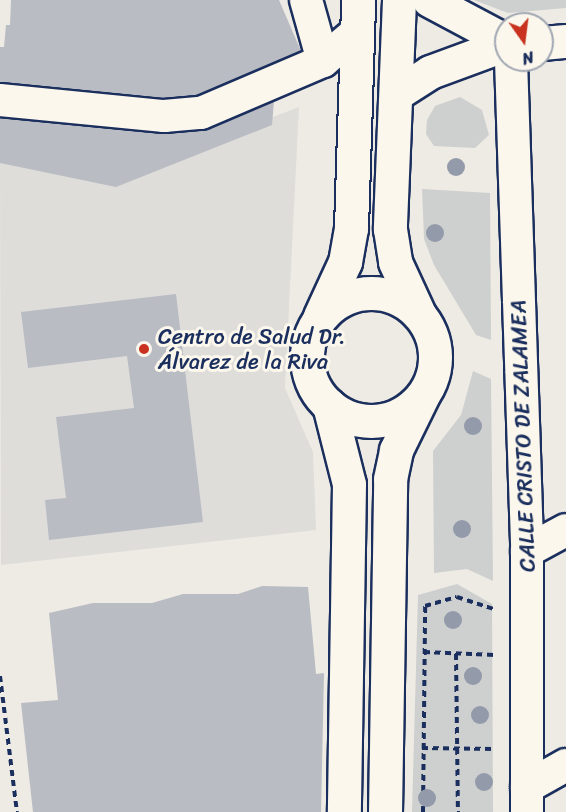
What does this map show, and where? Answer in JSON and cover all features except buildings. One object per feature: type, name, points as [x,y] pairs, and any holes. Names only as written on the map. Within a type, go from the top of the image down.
[{"type":"street","points":[[306,0],[323,61]]},
{"type":"street","points":[[358,0],[351,228],[345,262],[317,322],[306,357],[312,383],[328,405],[346,417],[377,420],[406,411],[422,397]]},
{"type":"street","points":[[385,812],[390,478],[396,450],[422,397],[435,356],[419,314],[394,262],[390,230],[399,0]]},
{"type":"street","points":[[429,0],[494,35]]},
{"type":"street","points":[[0,100],[184,116],[323,61],[357,32]]},
{"type":"street","points":[[396,94],[430,72],[494,47]]},
{"type":"street","name":"CALLE CRISTO DE ZALAMEA","points":[[511,72],[527,551],[527,800]]},
{"type":"street","points":[[317,322],[328,309],[358,294],[391,296],[419,314]]},
{"type":"street","points":[[328,405],[349,484],[344,812]]},
{"type":"street","points":[[527,551],[566,530]]},
{"type":"street","points":[[527,800],[566,765]]},
{"type":"path","points":[[423,812],[424,606],[437,599],[477,600],[500,613]]},
{"type":"path","points":[[424,652],[499,656]]},
{"type":"path","points":[[456,654],[459,748],[458,812]]},
{"type":"path","points":[[0,676],[17,812]]},
{"type":"path","points":[[422,747],[498,749]]},
{"type":"shaded area","points":[[474,0],[566,0],[566,8],[505,12]]},
{"type":"shaded area","points":[[460,97],[482,110],[489,135],[475,148],[434,146],[426,134],[427,120],[435,106]]},
{"type":"shaded area","name":"Centro de Salud Dr. Álvarez de la Riva","points":[[299,107],[285,388],[313,452],[316,530],[1,565],[0,157],[105,181]]},
{"type":"shaded area","points":[[422,189],[490,193],[491,340],[476,335],[434,265],[424,239]]},
{"type":"shaded area","points":[[473,371],[491,379],[493,581],[467,569],[434,573],[433,451],[461,415]]},
{"type":"shaded area","points":[[457,584],[492,604],[493,812],[412,812],[418,595]]},
{"type":"place","name":"Centro de Salud Dr. Álvarez de la Riva","points":[[144,349]]}]
